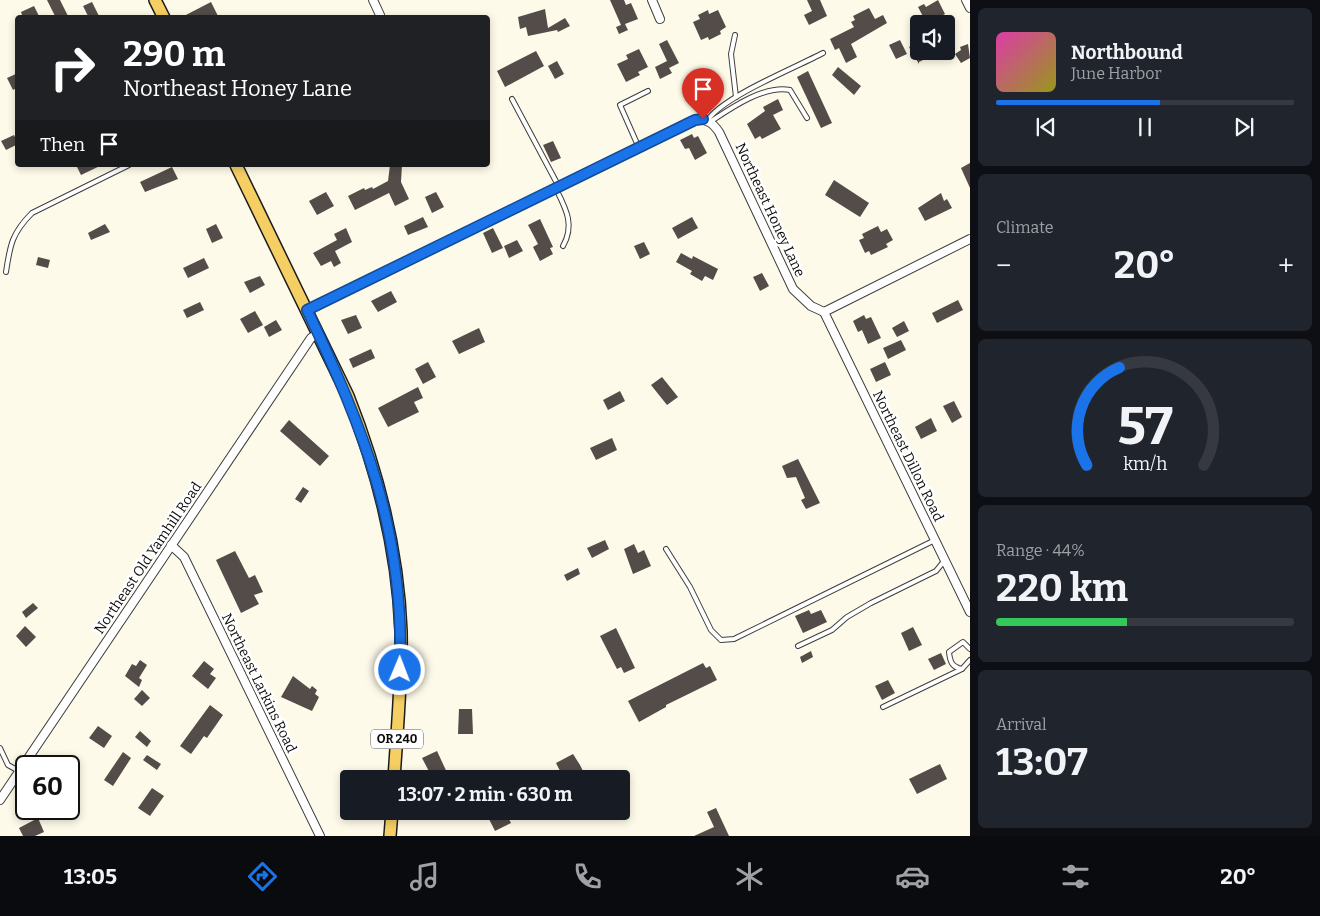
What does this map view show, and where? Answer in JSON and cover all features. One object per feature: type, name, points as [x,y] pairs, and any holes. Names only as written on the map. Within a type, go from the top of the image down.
[{"type":"main road","points":[[155,0],[162,15]]},
{"type":"main road","name":"OR 240","points":[[237,167],[318,332],[362,433],[384,504],[396,573],[401,632],[400,700],[395,770]]},
{"type":"main road","points":[[390,836],[391,820]]},
{"type":"street","points":[[373,0],[380,15]]},
{"type":"street","points":[[652,0],[660,19]]},
{"type":"street","points":[[966,0],[970,8]]},
{"type":"street","points":[[307,310],[695,120],[708,121]]},
{"type":"street","name":"Northeast Honey Lane","points":[[708,121],[719,132],[793,289],[811,306],[824,312]]},
{"type":"street","points":[[824,312],[970,240]]},
{"type":"street","name":"Northeast Dillon Road","points":[[824,312],[970,612]]},
{"type":"street","name":"Northeast Old Yamhill Road","points":[[30,755],[311,338],[318,332]]},
{"type":"street","name":"Northeast Larkins Road","points":[[172,545],[184,557],[320,836]]},
{"type":"street","name":"Northeast Old Yamhill Road","points":[[0,800],[15,777]]},
{"type":"lane","points":[[735,35],[731,54],[736,97]]},
{"type":"lane","points":[[708,121],[719,107],[823,53]]},
{"type":"lane","points":[[708,121],[742,103],[780,88],[790,90],[807,118]]},
{"type":"lane","points":[[639,148],[620,104],[648,91]]},
{"type":"lane","points":[[512,99],[558,188],[567,211],[570,234],[563,246]]},
{"type":"lane","points":[[6,272],[10,242],[21,224],[32,213],[125,167]]},
{"type":"lane","points":[[666,549],[690,587],[711,630],[721,640],[734,639],[935,540]]},
{"type":"lane","points":[[798,646],[832,630],[848,617],[872,603],[936,570],[945,560]]},
{"type":"lane","points":[[962,669],[952,665],[949,652],[963,642],[970,649]]},
{"type":"lane","points":[[883,708],[962,669],[970,660]]},
{"type":"lane","points":[[0,748],[8,765],[15,769]]},
{"type":"building","points":[[47,0],[60,0],[68,15],[54,15]]},
{"type":"building","points":[[610,0],[624,0],[626,5],[631,3],[638,19],[625,24],[628,30],[619,34],[616,27],[621,25]]},
{"type":"building","points":[[807,0],[820,0],[827,16],[809,25],[804,15],[812,11]]},
{"type":"building","points":[[938,0],[945,14],[922,15],[918,7],[924,4],[926,7]]},
{"type":"building","points":[[92,2],[98,15],[88,15],[83,6]]},
{"type":"building","points":[[211,2],[218,15],[186,15]]},
{"type":"building","points":[[34,6],[38,15],[22,15],[21,12]]},
{"type":"building","points":[[869,8],[875,19],[883,15],[887,23],[851,44],[857,57],[846,63],[839,48],[835,50],[830,39],[854,27],[851,22],[855,20],[853,16]]},
{"type":"building","points":[[545,9],[548,28],[565,18],[570,26],[558,32],[557,30],[528,36],[526,27],[520,29],[518,17]]},
{"type":"building","points":[[708,10],[709,14],[718,10],[726,27],[720,31],[721,34],[709,40],[708,37],[701,40],[693,22],[700,19],[698,15]]},
{"type":"building","points":[[667,40],[679,63],[669,68],[672,73],[660,79],[655,67],[667,61],[659,44]]},
{"type":"building","points":[[900,40],[907,54],[896,59],[889,45]]},
{"type":"building","points":[[968,44],[970,58],[961,63],[955,54],[961,50],[960,47]]},
{"type":"building","points":[[639,49],[648,67],[638,72],[640,75],[626,82],[617,64],[628,59],[626,55]]},
{"type":"building","points":[[536,51],[544,66],[505,87],[497,71]]},
{"type":"building","points":[[557,61],[564,74],[555,79],[548,66]]},
{"type":"building","points":[[838,67],[861,86],[854,95],[832,75]]},
{"type":"building","points":[[808,71],[832,123],[821,128],[797,77]]},
{"type":"building","points":[[15,74],[15,89],[13,90],[7,78]]},
{"type":"building","points":[[778,99],[783,110],[773,115],[781,129],[762,139],[760,136],[755,139],[747,124],[765,111],[763,107]]},
{"type":"building","points":[[692,134],[694,138],[698,136],[707,153],[695,160],[689,148],[685,149],[680,140]]},
{"type":"building","points":[[14,135],[15,146],[6,150],[1,141]]},
{"type":"building","points":[[553,141],[561,158],[551,162],[543,145]]},
{"type":"building","points":[[970,163],[970,188],[961,168]]},
{"type":"building","points":[[77,167],[98,167],[81,175]]},
{"type":"building","points":[[172,167],[178,179],[145,192],[140,182]]},
{"type":"building","points":[[390,167],[402,167],[401,182],[409,199],[395,206],[389,193],[355,210],[348,196],[364,188],[365,190],[372,187],[373,189],[388,181]]},
{"type":"building","points":[[834,180],[869,203],[860,217],[825,195]]},
{"type":"building","points":[[326,192],[334,206],[317,215],[309,201]]},
{"type":"building","points":[[436,192],[444,207],[432,213],[425,197]]},
{"type":"building","points":[[941,193],[944,201],[947,199],[952,208],[925,221],[918,208]]},
{"type":"building","points":[[423,217],[428,227],[408,235],[404,226]]},
{"type":"building","points":[[692,217],[698,228],[678,239],[672,228]]},
{"type":"building","points":[[540,219],[553,247],[550,248],[553,254],[540,261],[533,247],[538,244],[528,225]]},
{"type":"building","points":[[105,224],[110,232],[91,240],[88,233]]},
{"type":"building","points":[[216,224],[223,238],[212,243],[206,229]]},
{"type":"building","points":[[878,226],[881,232],[887,229],[893,240],[886,244],[888,247],[871,255],[869,251],[865,253],[859,240],[864,238],[862,234]]},
{"type":"building","points":[[346,228],[352,242],[335,251],[341,263],[334,267],[331,261],[321,266],[313,253],[337,240],[334,234]]},
{"type":"building","points":[[493,228],[503,248],[492,253],[483,233]]},
{"type":"building","points":[[517,240],[523,251],[509,258],[504,246]]},
{"type":"building","points":[[644,242],[650,254],[640,259],[634,246]]},
{"type":"building","points":[[681,253],[692,259],[693,256],[718,269],[713,280],[705,276],[702,281],[690,274],[692,271],[676,262]]},
{"type":"building","points":[[38,257],[50,260],[48,268],[36,265]]},
{"type":"building","points":[[204,258],[209,268],[188,278],[183,268]]},
{"type":"building","points":[[762,273],[769,286],[760,291],[753,277]]},
{"type":"building","points":[[260,276],[265,285],[250,293],[244,282]]},
{"type":"building","points":[[391,291],[397,302],[378,312],[371,301]]},
{"type":"building","points":[[958,300],[963,310],[937,323],[932,313]]},
{"type":"building","points":[[200,302],[204,310],[187,318],[183,310]]},
{"type":"building","points":[[255,311],[263,325],[248,333],[240,319]]},
{"type":"building","points":[[356,315],[362,328],[348,334],[341,320]]},
{"type":"building","points":[[864,315],[866,319],[871,317],[881,338],[868,344],[862,330],[858,332],[853,321]]},
{"type":"building","points":[[276,320],[282,330],[269,337],[264,327]]},
{"type":"building","points":[[904,321],[909,331],[897,337],[892,328]]},
{"type":"building","points":[[479,328],[485,342],[459,354],[452,341]]},
{"type":"building","points":[[901,340],[906,350],[888,359],[883,348]]},
{"type":"building","points":[[371,349],[375,358],[353,368],[349,359]]},
{"type":"building","points":[[428,362],[436,377],[423,384],[415,369]]},
{"type":"building","points":[[885,362],[891,375],[876,382],[870,369]]},
{"type":"building","points":[[662,377],[678,397],[667,405],[651,385]]},
{"type":"building","points":[[418,387],[423,398],[414,402],[419,412],[388,427],[378,408]]},
{"type":"building","points":[[620,391],[625,401],[608,410],[603,400]]},
{"type":"building","points":[[954,401],[962,417],[952,423],[943,406]]},
{"type":"building","points":[[931,418],[937,431],[921,439],[915,427]]},
{"type":"building","points":[[289,420],[329,456],[320,466],[280,431]]},
{"type":"building","points":[[612,438],[617,450],[596,460],[590,448]]},
{"type":"building","points":[[798,459],[820,503],[806,509],[801,500],[805,498],[796,477],[787,478],[782,466]]},
{"type":"building","points":[[303,487],[309,491],[301,503],[295,499]]},
{"type":"building","points":[[605,540],[609,549],[592,558],[587,548]]},
{"type":"building","points":[[634,544],[638,553],[644,550],[651,566],[633,574],[624,549]]},
{"type":"building","points":[[235,551],[249,578],[255,575],[263,592],[254,595],[259,604],[241,613],[216,560]]},
{"type":"building","points":[[578,568],[580,574],[567,581],[564,575]]},
{"type":"building","points":[[33,603],[38,608],[26,618],[22,612]]},
{"type":"building","points":[[809,610],[811,614],[821,610],[827,622],[803,633],[795,616]]},
{"type":"building","points":[[25,626],[36,637],[26,647],[16,636]]},
{"type":"building","points":[[913,627],[922,645],[909,651],[901,633]]},
{"type":"building","points":[[616,628],[635,668],[624,673],[621,667],[617,669],[600,636]]},
{"type":"building","points":[[811,651],[813,657],[802,663],[800,657]]},
{"type":"building","points":[[941,653],[946,664],[934,670],[928,659]]},
{"type":"building","points":[[140,660],[147,665],[139,678],[142,680],[139,687],[125,676],[132,664],[136,666]]},
{"type":"building","points":[[204,661],[214,669],[210,674],[216,678],[208,689],[192,676]]},
{"type":"building","points":[[703,663],[706,668],[710,666],[717,680],[666,705],[666,707],[639,722],[628,701]]},
{"type":"building","points":[[293,676],[310,689],[312,686],[317,690],[315,694],[319,697],[312,711],[281,697]]},
{"type":"building","points":[[888,680],[895,693],[882,700],[875,686]]},
{"type":"building","points":[[142,690],[150,698],[142,706],[134,699]]},
{"type":"building","points":[[210,705],[223,715],[207,738],[204,736],[191,754],[180,746]]},
{"type":"building","points":[[459,709],[472,709],[473,734],[458,734]]},
{"type":"building","points":[[98,726],[112,736],[104,748],[89,738]]},
{"type":"building","points":[[140,731],[151,741],[147,747],[135,737]]},
{"type":"building","points":[[437,751],[446,770],[428,770],[422,758]]},
{"type":"building","points":[[123,752],[131,758],[113,786],[104,780]]},
{"type":"building","points":[[573,754],[582,770],[560,770],[556,763]]},
{"type":"building","points":[[147,755],[161,764],[157,770],[143,760]]},
{"type":"building","points":[[940,764],[947,779],[917,794],[909,779]]},
{"type":"building","points":[[152,788],[164,796],[150,816],[138,808]]},
{"type":"building","points":[[716,808],[729,836],[694,836],[714,827],[707,812]]},
{"type":"building","points":[[34,820],[39,820],[44,832],[35,836],[23,836],[19,828]]},
{"type":"building","points":[[490,820],[510,820],[511,823],[495,831]]},
{"type":"route","points":[[400,670],[401,632],[396,573],[384,504],[355,413],[307,310],[695,120],[703,119]]}]
